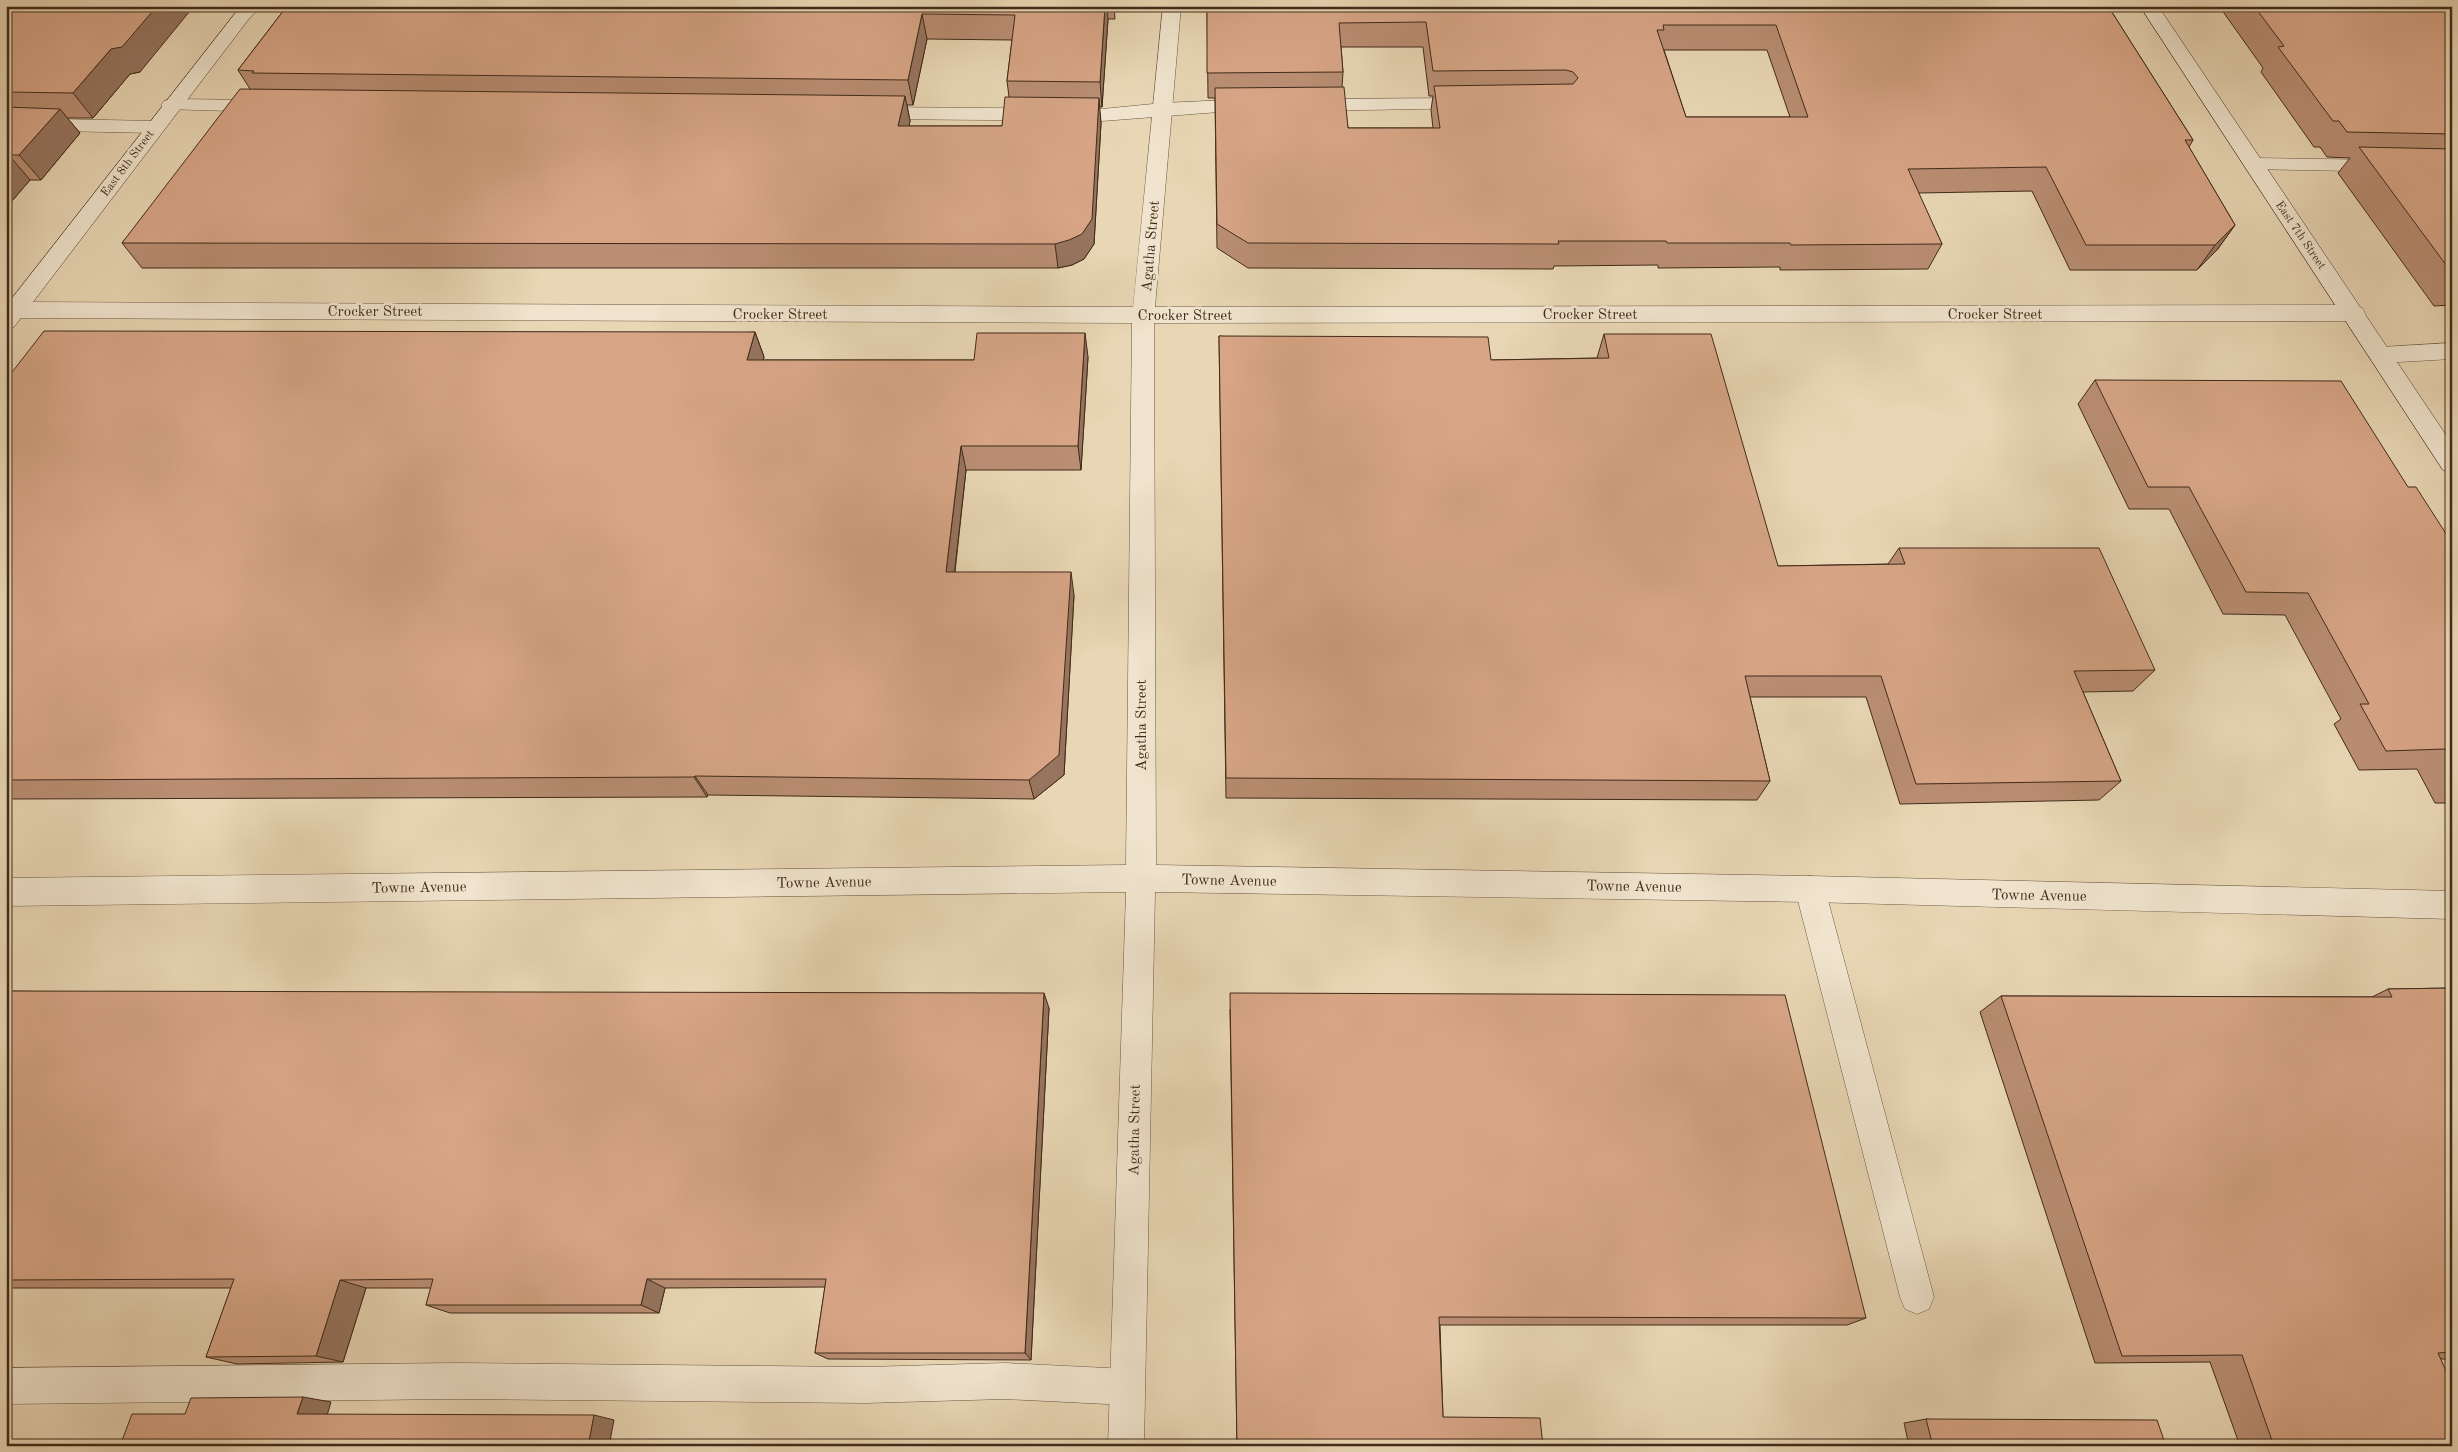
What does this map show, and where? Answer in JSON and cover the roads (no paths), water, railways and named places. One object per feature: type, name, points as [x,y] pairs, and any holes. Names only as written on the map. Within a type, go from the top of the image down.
[{"type":"street","name":"East 8th Street","points":[[11,316],[171,105],[241,16],[252,6]]},
{"type":"street","name":"Agatha Street","points":[[1126,1446],[1141,878],[1143,315],[1172,6]]},
{"type":"street","name":"East 7th Street","points":[[2149,6],[2354,313],[2452,464]]},
{"type":"street","points":[[1290,105],[1490,103]]},
{"type":"street","points":[[171,105],[283,106]]},
{"type":"street","points":[[852,113],[1102,115],[1163,109],[1270,105]]},
{"type":"street","points":[[6,124],[154,127]]},
{"type":"street","points":[[2255,164],[2452,167]]},
{"type":"street","name":"Crocker Street","points":[[11,316],[2354,313]]},
{"type":"street","points":[[2381,355],[2452,351]]},
{"type":"street","name":"Towne Avenue","points":[[6,892],[1141,878],[1810,889],[2452,905]]},
{"type":"street","points":[[1810,889],[1918,1297]]},
{"type":"street","points":[[6,1386],[456,1381],[718,1382],[866,1385],[1005,1381],[1127,1387]]}]
